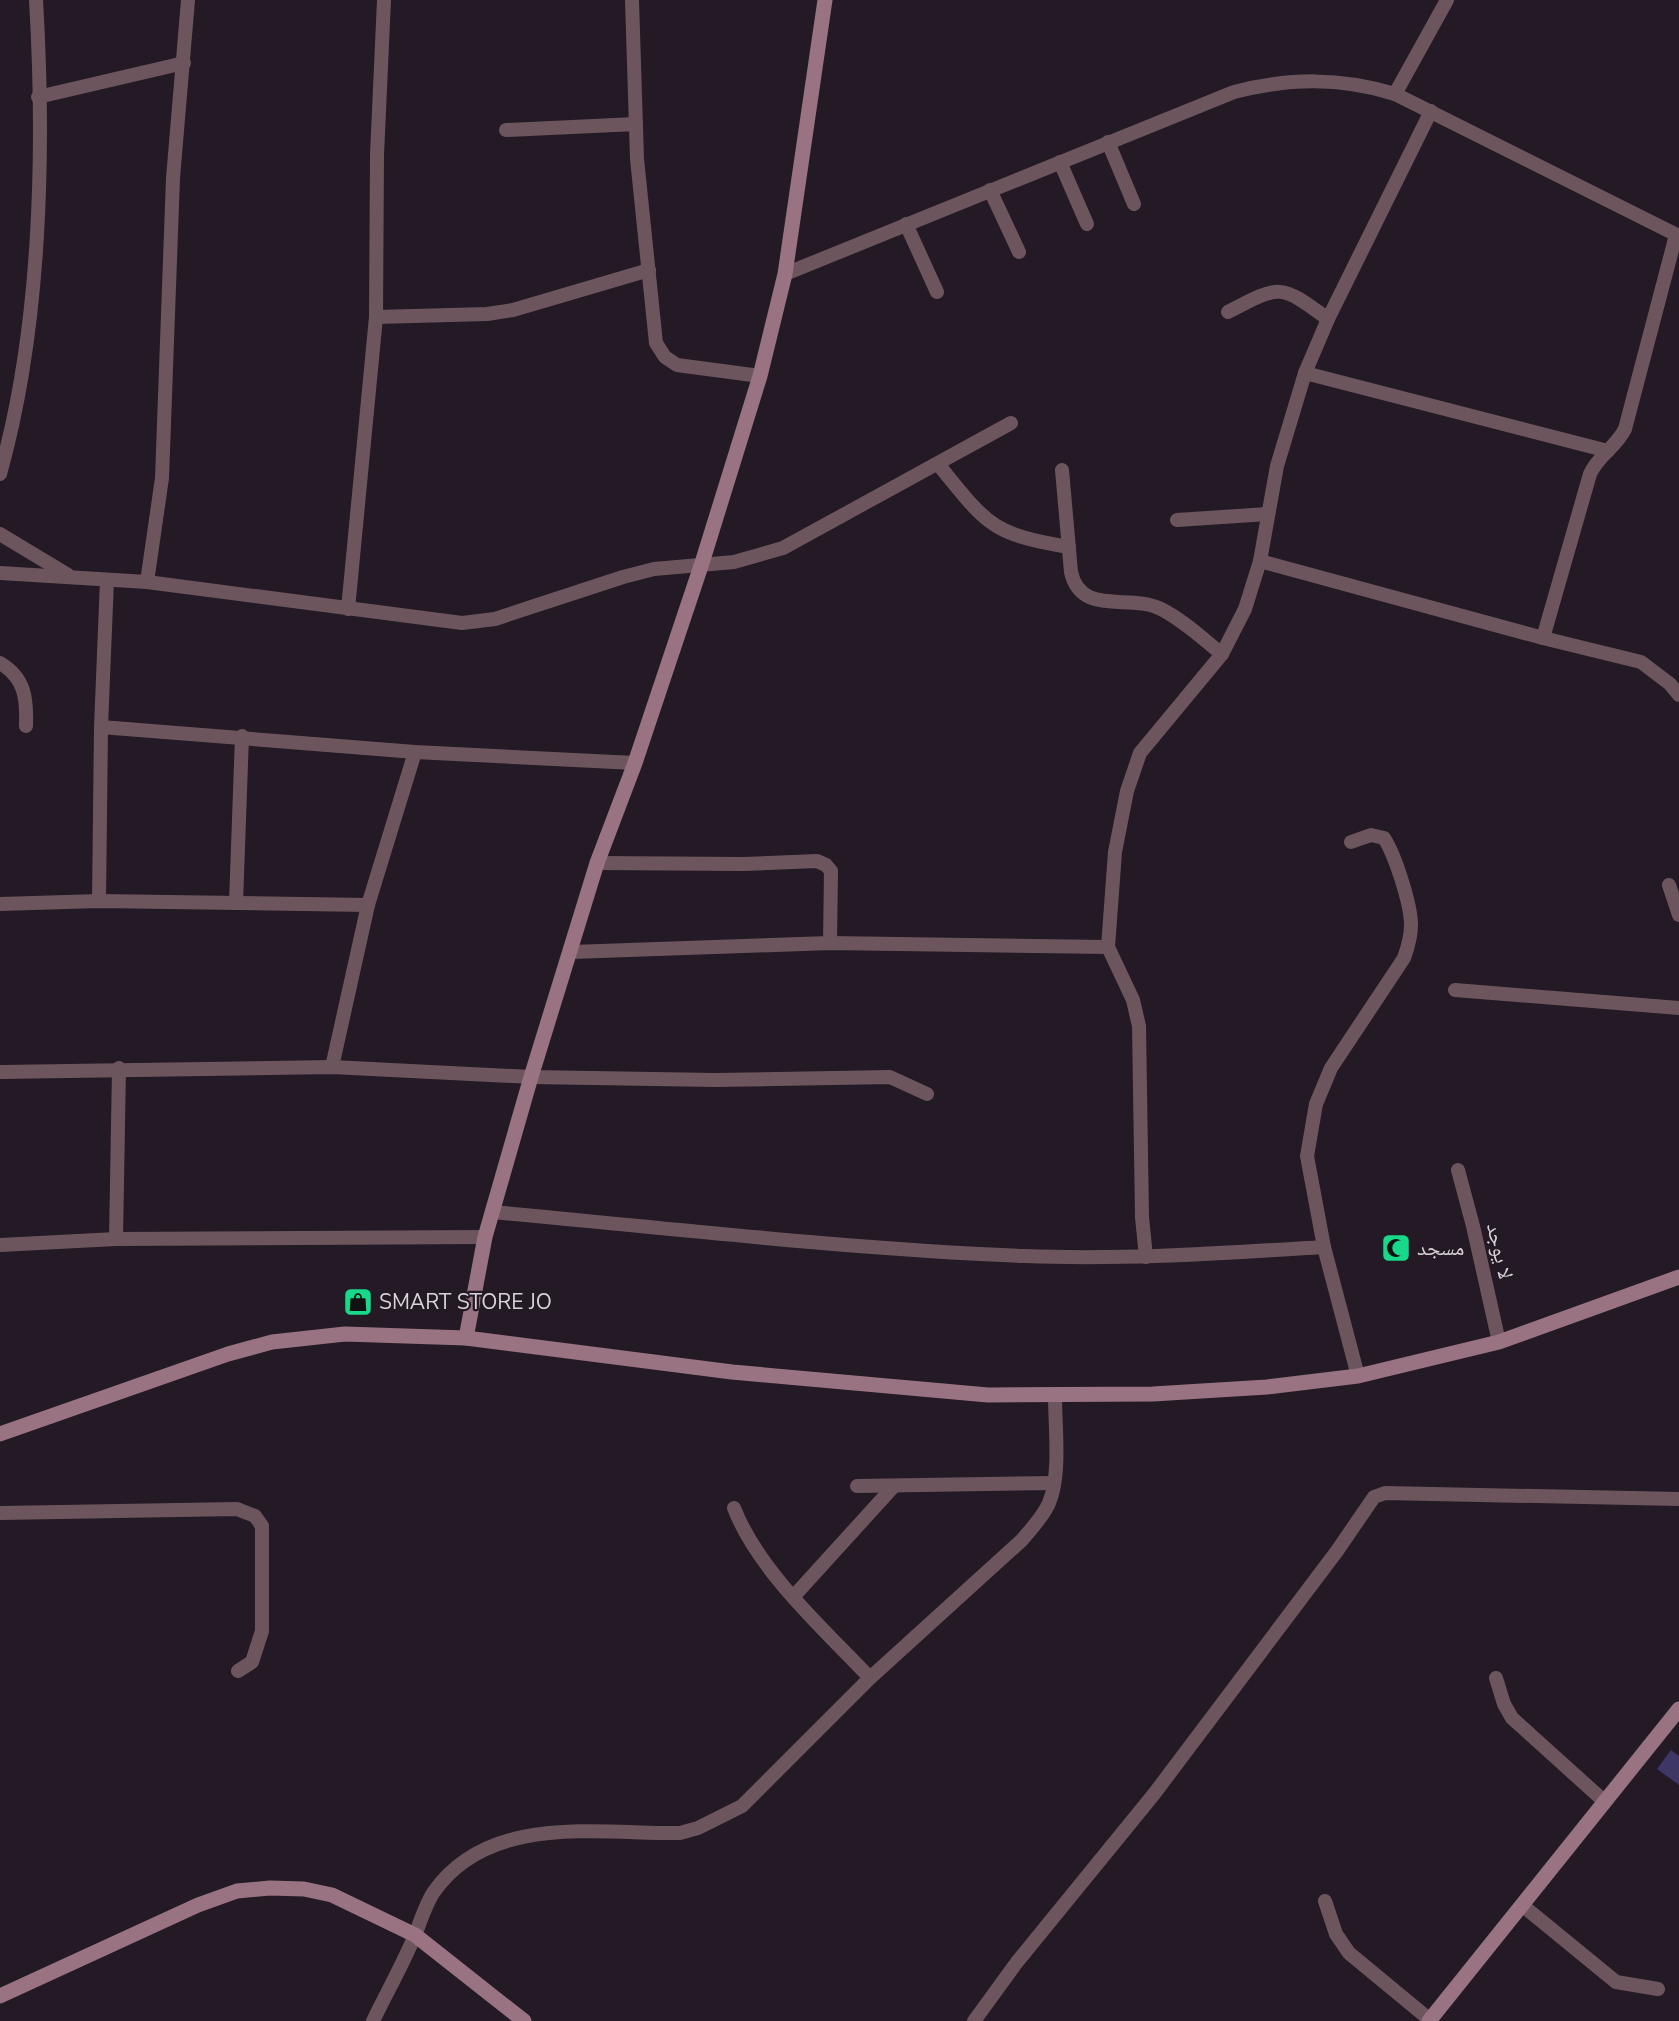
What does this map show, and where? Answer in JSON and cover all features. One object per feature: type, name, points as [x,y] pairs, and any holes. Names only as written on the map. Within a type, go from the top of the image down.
[{"type":"street","points":[[0,474],[9,443],[24,361],[37,216],[36,0]]},
{"type":"street","points":[[147,582],[163,455],[173,178],[188,0]]},
{"type":"street","points":[[348,609],[376,317],[377,154],[384,0]]},
{"type":"street","points":[[632,0],[636,124],[654,334],[665,357],[684,367],[760,376]]},
{"type":"street","points":[[466,1338],[485,1238],[531,1077],[572,952],[597,863],[635,763],[702,563],[760,376],[784,274],[825,0]]},
{"type":"street","points":[[1395,94],[1447,0]]},
{"type":"street","points":[[38,97],[184,63]]},
{"type":"street","points":[[784,274],[1108,142],[1234,92],[1260,85],[1306,80],[1342,82],[1395,94],[1431,111],[1678,236],[1625,429],[1594,465],[1590,474],[1543,639]]},
{"type":"street","points":[[1146,1257],[1142,1218],[1139,1026],[1133,1000],[1108,947],[1115,852],[1126,791],[1140,753],[1222,654],[1245,609],[1260,561],[1277,466],[1305,373],[1328,319],[1431,111]]},
{"type":"street","points":[[506,130],[636,124]]},
{"type":"street","points":[[1108,142],[1134,204]]},
{"type":"street","points":[[1060,162],[1087,224]]},
{"type":"street","points":[[990,190],[1019,252]]},
{"type":"street","points":[[906,224],[937,292]]},
{"type":"street","points":[[376,317],[487,314],[513,310],[649,270]]},
{"type":"street","points":[[1228,312],[1266,292],[1285,291],[1294,294],[1328,319]]},
{"type":"street","points":[[1305,373],[1608,450]]},
{"type":"street","points":[[0,573],[147,582],[462,622],[495,619],[622,577],[654,569],[734,562],[783,548],[1011,423]]},
{"type":"street","points":[[938,464],[978,512],[997,528],[1019,538],[1069,547]]},
{"type":"street","points":[[1062,470],[1072,580],[1082,594],[1098,601],[1143,603],[1161,609],[1222,654]]},
{"type":"street","points":[[1177,520],[1268,514]]},
{"type":"street","points":[[0,534],[69,577]]},
{"type":"street","points":[[1260,561],[1543,639],[1641,662],[1670,684],[1679,695]]},
{"type":"street","points":[[99,901],[101,726],[107,580]]},
{"type":"street","points":[[0,663],[11,670],[25,690],[26,726]]},
{"type":"street","points":[[101,726],[415,752],[635,763]]},
{"type":"street","points":[[236,903],[242,736]]},
{"type":"street","points":[[332,1067],[368,905],[415,752]]},
{"type":"street","points":[[1351,842],[1378,835],[1388,844],[1408,904],[1411,923],[1410,940],[1404,958],[1331,1068],[1316,1104],[1307,1156],[1323,1247],[1358,1376]]},
{"type":"street","points":[[597,863],[817,861],[826,865],[831,871],[830,943]]},
{"type":"street","points":[[1669,885],[1679,915]]},
{"type":"street","points":[[0,904],[99,901],[368,905]]},
{"type":"street","points":[[572,952],[830,943],[1108,947]]},
{"type":"street","points":[[1455,990],[1679,1008]]},
{"type":"street","points":[[0,1072],[119,1068],[332,1067],[531,1077],[715,1080],[890,1077],[927,1094]]},
{"type":"street","points":[[116,1239],[119,1068]]},
{"type":"street","name":"لا يوجد","points":[[1458,1170],[1473,1226],[1498,1342]]},
{"type":"street","points":[[492,1212],[917,1251],[1027,1256],[1146,1257],[1323,1247]]},
{"type":"street","points":[[0,1245],[116,1239],[485,1238]]},
{"type":"street","points":[[0,1434],[228,1354],[272,1342],[345,1334],[466,1338],[732,1372],[988,1395],[1055,1397],[1267,1387],[1358,1376],[1498,1342],[1679,1277]]},
{"type":"street","points":[[374,2021],[415,1935],[426,1904],[448,1877],[465,1862],[512,1839],[537,1833],[680,1833],[698,1828],[742,1806],[870,1678],[1022,1540],[1049,1503],[1054,1483],[1055,1397]]},
{"type":"street","points":[[857,1486],[1054,1483]]},
{"type":"street","points":[[794,1596],[894,1486]]},
{"type":"street","points":[[974,2021],[1052,1918],[1155,1794],[1337,1551],[1374,1497],[1385,1493],[1679,1499]]},
{"type":"street","points":[[734,1508],[748,1540],[794,1596],[870,1678]]},
{"type":"street","points":[[0,1514],[237,1509],[255,1516],[261,1526],[261,1631],[252,1662],[238,1671]]},
{"type":"street","points":[[1496,1678],[1504,1704],[1512,1718],[1605,1802]]},
{"type":"street","points":[[1324,1901],[1336,1934],[1349,1953],[1429,2020],[1679,1709]]},
{"type":"street","points":[[0,1996],[167,1918],[237,1891],[270,1888],[304,1889],[332,1895],[415,1935],[524,2021]]},
{"type":"street","points":[[1522,1905],[1616,1982],[1658,1989]]},
{"type":"building","points":[[1671,1750],[1679,1756],[1679,1785],[1657,1769]]},
{"type":"place","name":"مسجد","points":[[1396,1248]]},
{"type":"place","name":"SMART STORE JO","points":[[358,1302]]}]
